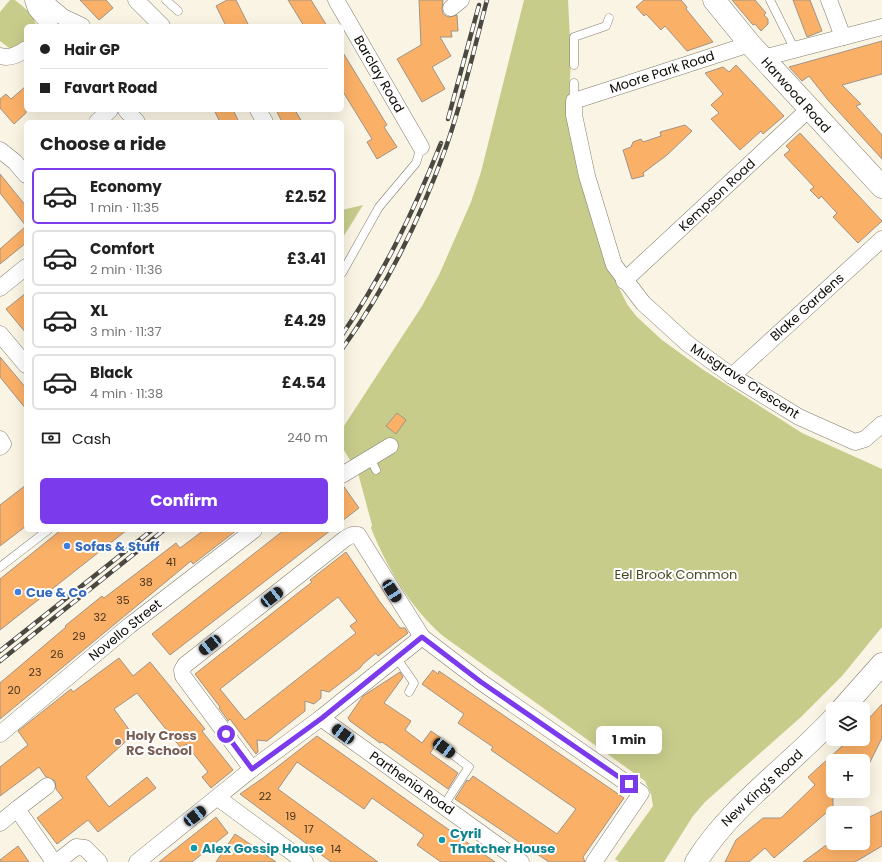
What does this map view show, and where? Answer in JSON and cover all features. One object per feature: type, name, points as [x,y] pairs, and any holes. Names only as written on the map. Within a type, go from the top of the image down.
[{"type":"main road","name":"Harwood Road","points":[[714,0],[809,109],[882,187]]},
{"type":"main road","points":[[848,702],[882,664]]},
{"type":"main road","name":"New King's Road","points":[[696,862],[721,827],[826,726]]},
{"type":"street","points":[[48,24],[36,9],[33,0],[44,1],[63,17],[78,24]]},
{"type":"street","points":[[136,0],[160,24]]},
{"type":"street","name":"Barclay Road","points":[[336,0],[421,147]]},
{"type":"street","points":[[829,0],[843,37]]},
{"type":"street","name":"Moore Park Road","points":[[574,101],[757,51],[795,50],[882,27]]},
{"type":"street","points":[[0,56],[5,58],[19,55],[24,51]]},
{"type":"street","name":"Musgrave Crescent","points":[[574,101],[574,115],[587,176],[614,265],[624,281],[643,304],[688,344],[732,376],[799,417],[852,442],[859,442],[866,439],[882,424]]},
{"type":"street","name":"Kempson Road","points":[[624,281],[809,109]]},
{"type":"street","points":[[99,120],[108,112]]},
{"type":"street","points":[[128,112],[135,120]]},
{"type":"street","points":[[0,150],[15,162],[24,173]]},
{"type":"street","name":"Blake Gardens","points":[[732,376],[882,239]]},
{"type":"street","points":[[0,288],[24,269]]},
{"type":"street","points":[[0,334],[24,363]]},
{"type":"street","points":[[344,474],[373,464],[390,446]]},
{"type":"street","name":"Novello Street","points":[[0,734],[129,626],[251,532]]},
{"type":"street","points":[[252,769],[183,676],[182,670],[185,665],[352,535],[358,535],[362,538],[392,591],[422,637],[481,682],[641,793],[597,861]]},
{"type":"street","points":[[137,862],[252,769],[322,718],[422,637]]},
{"type":"street","name":"Parthenia Road","points":[[322,718],[376,759],[444,805],[521,862]]},
{"type":"street","points":[[0,823],[47,786]]},
{"type":"street","points":[[218,798],[305,862]]},
{"type":"street","points":[[17,809],[56,862],[76,847],[85,848],[99,862]]},
{"type":"lane","points":[[166,0],[178,11]]},
{"type":"lane","points":[[770,0],[795,50]]},
{"type":"lane","points":[[574,65],[574,37],[606,26],[609,18]]},
{"type":"lane","points":[[574,83],[574,101]]},
{"type":"lane","points":[[344,269],[379,207],[416,162],[421,147]]},
{"type":"lane","points":[[0,567],[45,532]]},
{"type":"lane","points":[[396,657],[414,683],[409,692]]},
{"type":"lane","points":[[444,748],[469,767],[444,805]]},
{"type":"green space","points":[[10,0],[15,0],[28,11],[35,22],[36,24],[24,24],[24,42],[21,47],[13,51],[0,41],[0,12]]},
{"type":"green space","name":"Eel Brook Common","points":[[524,0],[568,0],[571,58],[568,118],[608,266],[627,304],[636,316],[662,340],[702,369],[802,433],[882,469],[882,627],[842,676],[801,717],[705,802],[693,816],[664,862],[619,862],[615,859],[653,806],[651,794],[645,781],[443,636],[420,613],[410,600],[384,558],[371,528],[372,525],[358,473],[344,450],[344,426],[422,306],[439,275],[471,202],[481,172]]},
{"type":"green space","points":[[363,205],[344,236],[344,210]]},
{"type":"building","points":[[80,0],[106,0],[113,8],[99,20]]},
{"type":"building","points":[[227,0],[236,0],[248,24],[225,24],[216,6]]},
{"type":"building","points":[[288,0],[311,0],[326,24],[303,24]]},
{"type":"building","points":[[419,0],[443,0],[443,14],[448,17],[457,15],[458,31],[451,31],[452,37],[440,37],[451,56],[432,67],[445,89],[422,102],[397,59],[421,45]]},
{"type":"building","points":[[644,0],[681,0],[687,7],[686,9],[713,42],[687,51],[665,26],[661,30],[646,14],[644,16],[636,7]]},
{"type":"building","points":[[732,0],[755,0],[766,13],[764,15],[768,19],[768,24],[761,31],[755,24],[753,25]]},
{"type":"building","points":[[793,0],[810,0],[822,31],[807,37]]},
{"type":"building","points":[[882,41],[882,74],[842,85],[861,104],[856,106],[882,135],[882,159],[828,100],[809,76],[802,81],[789,67]]},
{"type":"building","points":[[344,54],[387,125],[384,127],[397,147],[377,159],[367,142],[372,139],[344,93]]},
{"type":"building","points":[[736,65],[784,116],[763,134],[761,131],[740,150],[711,119],[719,113],[711,105],[723,94],[705,73],[723,67],[729,72]]},
{"type":"building","points":[[24,88],[24,112],[26,113],[14,124],[0,108],[0,99],[6,94],[11,99]]},
{"type":"building","points":[[215,112],[234,112],[238,120],[219,120]]},
{"type":"building","points":[[277,112],[296,112],[301,120],[281,120]]},
{"type":"building","points":[[685,125],[692,131],[667,155],[643,173],[644,176],[632,179],[623,150],[631,147],[633,142],[641,139],[643,142],[661,136],[660,132]]},
{"type":"building","points":[[800,133],[882,221],[858,243],[833,217],[837,213],[821,196],[819,199],[810,190],[814,187],[784,155],[790,150],[786,146]]},
{"type":"building","points":[[0,174],[24,204],[24,223],[0,193]]},
{"type":"building","points":[[24,228],[24,245],[0,264],[0,249]]},
{"type":"building","points":[[24,295],[24,331],[6,309]]},
{"type":"building","points":[[0,357],[24,386],[24,407],[0,377]]},
{"type":"building","points":[[397,413],[406,420],[396,434],[386,426]]},
{"type":"building","points":[[24,487],[24,528],[0,546],[0,505]]},
{"type":"building","points":[[344,487],[359,508],[344,519]]},
{"type":"building","points":[[59,532],[124,532],[0,630],[0,579]]},
{"type":"building","points":[[201,532],[234,532],[193,564],[191,561],[0,719],[0,683],[102,596],[104,598],[176,543],[180,548]]},
{"type":"building","points":[[281,532],[328,532],[170,655],[152,634]]},
{"type":"building","points":[[346,552],[380,602],[400,628],[405,628],[408,633],[378,656],[376,653],[360,668],[329,692],[321,690],[321,698],[314,704],[305,701],[305,711],[267,741],[257,740],[258,752],[256,754],[230,719],[228,721],[219,708],[220,707],[195,674],[312,582],[310,580]],"holes":[[[338,597],[357,621],[350,626],[356,633],[245,720],[220,689]]]},
{"type":"building","points":[[119,658],[133,676],[150,662],[205,729],[202,731],[233,770],[211,788],[202,777],[208,772],[186,744],[181,748],[137,693],[114,709],[133,735],[86,777],[109,807],[147,777],[156,788],[98,832],[88,820],[57,844],[37,818],[63,798],[56,789],[55,781],[46,777],[39,767],[0,796],[0,767],[28,745],[18,731],[71,689],[73,692]]},
{"type":"building","points":[[433,670],[438,674],[439,671],[624,798],[583,857],[585,862],[549,862],[455,799],[467,780],[469,781],[473,776],[557,834],[576,809],[491,750],[493,747],[458,723],[464,714],[422,684]]},
{"type":"building","points":[[400,672],[403,677],[384,703],[411,721],[405,730],[422,743],[431,731],[441,738],[430,753],[458,773],[448,789],[382,742],[380,743],[348,718],[363,696]]},
{"type":"building","points":[[882,704],[882,738],[870,762],[870,754],[833,754],[842,746],[870,746],[870,717]]},
{"type":"building","points":[[317,736],[495,862],[441,862],[417,845],[424,835],[372,798],[364,809],[297,762],[278,789],[378,862],[331,862],[240,794]]},
{"type":"building","points":[[826,761],[826,798],[833,798],[833,806],[826,806],[826,813],[774,858],[765,848],[749,862],[725,862],[736,840],[763,818],[781,818],[815,785],[808,777]]},
{"type":"building","points":[[882,811],[882,846],[855,862],[803,862],[826,845],[826,850],[870,850],[870,817]]},
{"type":"building","name":"Alex Gossip House","points":[[216,817],[228,833],[192,862],[159,862]]},
{"type":"building","points":[[235,834],[256,848],[276,862],[216,862]]},
{"type":"building","points":[[18,846],[29,862],[0,862],[0,860]]},
{"type":"railway","points":[[344,346],[388,277],[414,226],[425,200],[446,147],[458,111],[487,0]]},
{"type":"railway","points":[[448,119],[479,5]]},
{"type":"railway","points":[[344,332],[371,289],[397,242],[420,194],[441,143]]},
{"type":"railway","points":[[0,651],[149,532]]},
{"type":"railway","points":[[0,661],[161,532]]},
{"type":"place","name":"Sofas & Stuff","points":[[67,546]]},
{"type":"place","name":"Cue & Co","points":[[18,592]]},
{"type":"place","name":"Holy Cross RC School","points":[[118,742]]},
{"type":"place","name":"Cyril Thatcher House","points":[[442,840]]},
{"type":"place","name":"Alex Gossip House","points":[[194,848]]},
{"type":"route","points":[[226,734],[252,769],[322,718],[422,637],[481,682],[629,784]]}]
